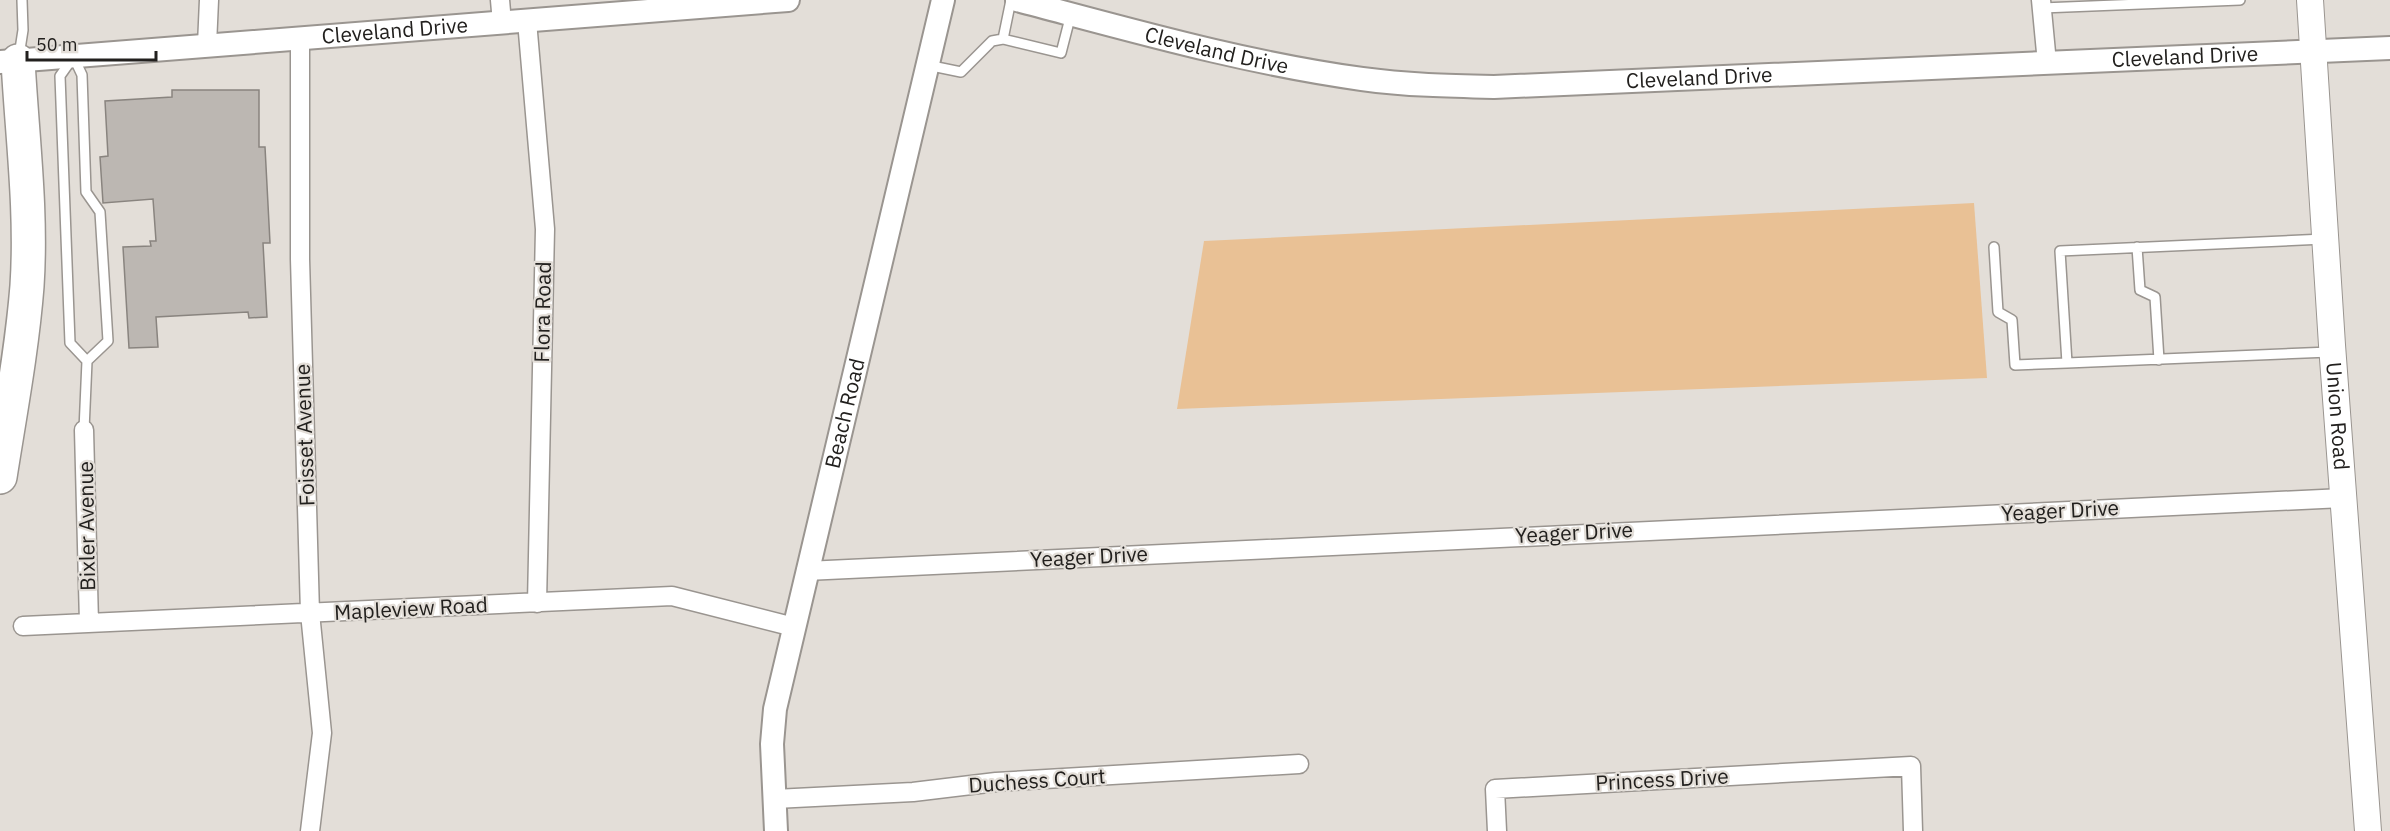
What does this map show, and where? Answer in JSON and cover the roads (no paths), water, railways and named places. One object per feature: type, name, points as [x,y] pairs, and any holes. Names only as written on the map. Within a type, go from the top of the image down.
[{"type":"highway","points":[[0,477],[18,366],[27,285],[26,196],[9,62]]},
{"type":"main road","name":"Union Road","points":[[2310,0],[2332,352],[2368,831]]},
{"type":"street","points":[[207,45],[209,0]]},
{"type":"street","points":[[500,0],[502,23]]},
{"type":"street","name":"Cleveland Drive","points":[[9,62],[78,66],[207,45],[788,0]]},
{"type":"street","name":"Beach Road","points":[[776,831],[773,725],[806,571],[943,0]]},
{"type":"street","name":"Cleveland Drive","points":[[1017,0],[1241,58],[1365,80],[1429,86],[1494,87],[2390,48]]},
{"type":"street","points":[[2042,4],[2047,63]]},
{"type":"street","name":"Flora Road","points":[[526,21],[545,229],[537,603]]},
{"type":"street","name":"Foisset Avenue","points":[[300,38],[300,259],[310,614],[322,733],[310,831]]},
{"type":"street","name":"Bixler Avenue","points":[[84,430],[89,623]]},
{"type":"street","name":"Yeager Drive","points":[[806,571],[2343,498]]},
{"type":"street","name":"Mapleview Road","points":[[23,626],[672,597],[794,627]]},
{"type":"street","name":"Duchess Court","points":[[774,799],[913,792],[996,782],[1299,764]]},
{"type":"street","name":"Princess Drive","points":[[1497,831],[1495,789],[1911,766],[1913,831]]},
{"type":"lane","points":[[9,62],[23,30],[22,0]]},
{"type":"lane","points":[[1003,39],[1011,0]]},
{"type":"lane","points":[[2042,4],[2240,0]]},
{"type":"lane","points":[[927,65],[961,72],[992,40],[1003,39],[1061,53],[1071,14]]},
{"type":"lane","points":[[84,430],[87,361],[108,341],[99,212],[86,192],[78,66],[60,76],[70,343],[87,361]]},
{"type":"lane","points":[[2067,363],[2060,251],[2325,239]]},
{"type":"lane","points":[[1994,247],[1998,312],[2012,320],[2015,365],[2332,352]]},
{"type":"lane","points":[[2137,247],[2140,290],[2155,297],[2159,360]]}]
